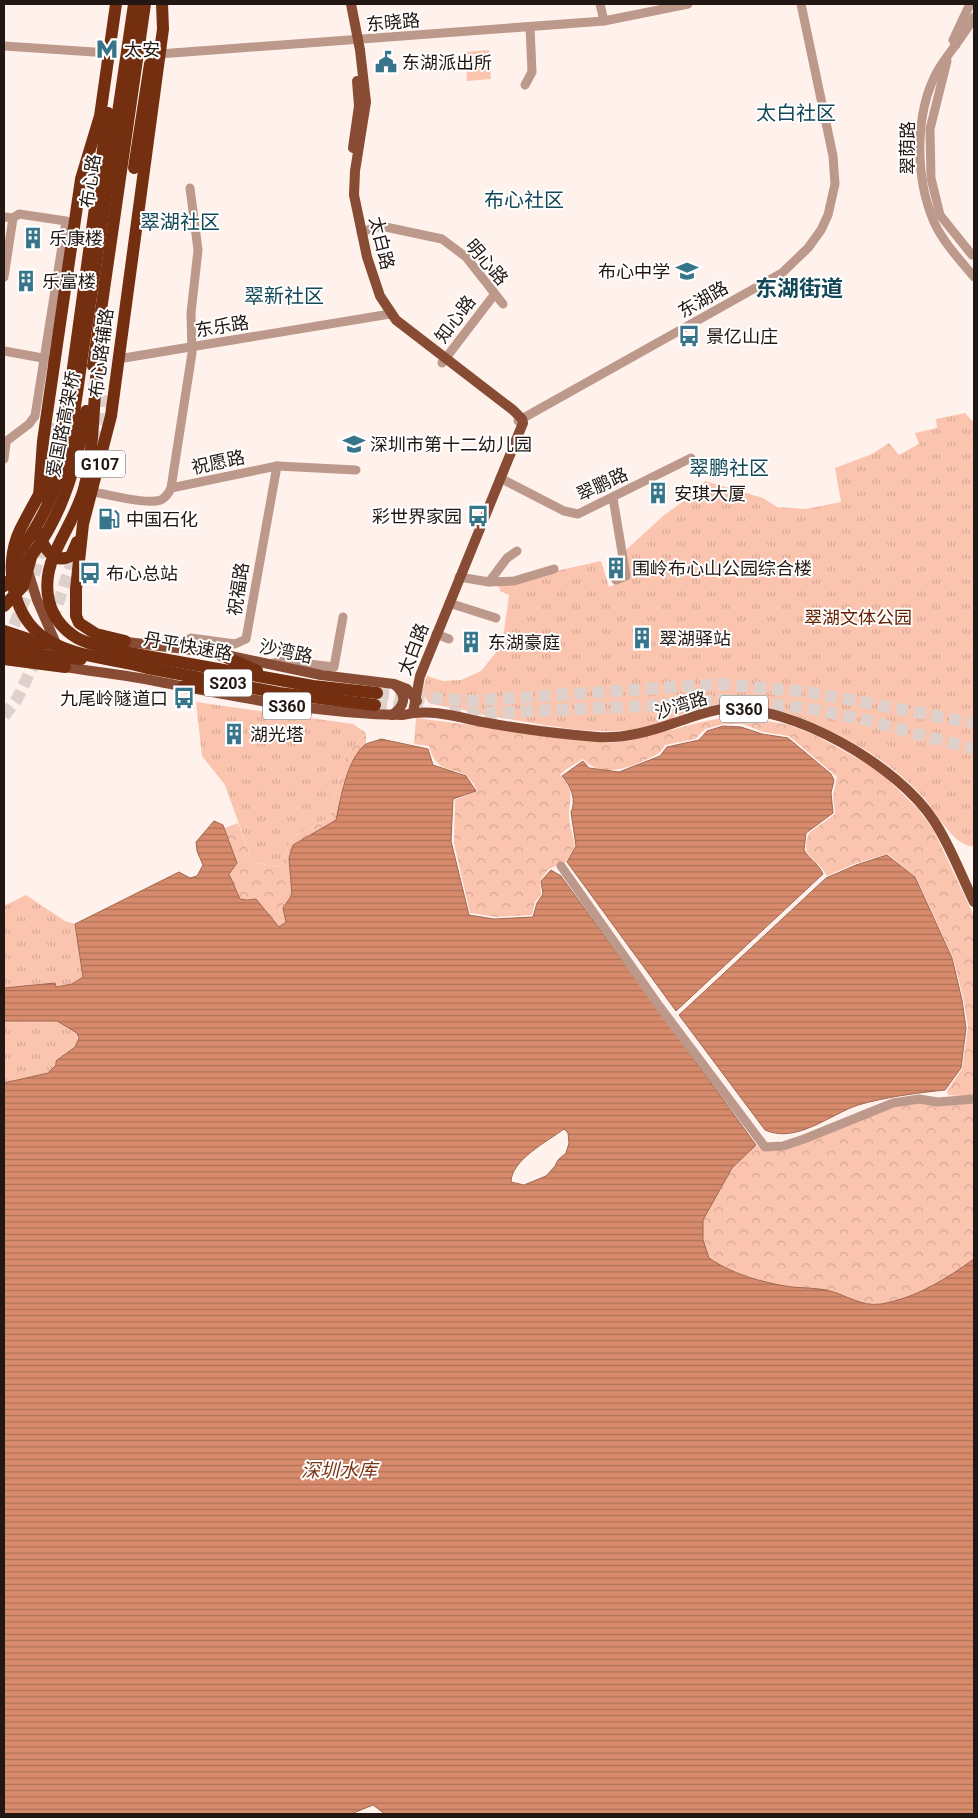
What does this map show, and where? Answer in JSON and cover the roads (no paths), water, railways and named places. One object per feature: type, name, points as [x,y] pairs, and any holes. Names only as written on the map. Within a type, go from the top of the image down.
[{"type":"highway","points":[[4,606],[20,590],[28,571],[37,531],[49,359],[82,171],[98,122],[116,4]]},
{"type":"highway","points":[[123,4],[62,439],[52,472],[20,531],[14,550],[11,575],[15,594],[23,614],[36,630],[52,643],[81,653],[148,668]]},
{"type":"highway","name":"布心路","points":[[90,366],[134,4]]},
{"type":"highway","name":"布心路","points":[[90,366],[98,338],[145,4]]},
{"type":"highway","name":"G107","points":[[162,4],[163,30]]},
{"type":"highway","points":[[105,395],[145,84],[151,57],[163,30]]},
{"type":"highway","name":"布心路辅路","points":[[125,641],[90,631],[79,622],[76,616],[78,558],[83,524],[108,433],[163,30]]},
{"type":"highway","points":[[54,422],[92,165],[108,112]]},
{"type":"highway","points":[[90,366],[90,455],[84,487],[72,520],[51,562],[46,588],[52,612],[66,629],[86,642],[113,650]]},
{"type":"highway","name":"爱国路高架桥","points":[[4,569],[32,533],[61,474],[90,366]]},
{"type":"highway","name":"爱国路高架桥","points":[[4,586],[39,545],[64,500],[79,447],[90,366]]},
{"type":"highway","points":[[37,531],[46,549],[52,555],[62,559],[74,552],[83,524]]},
{"type":"highway","points":[[4,631],[28,639],[36,648],[27,655],[4,652]]},
{"type":"highway","points":[[4,641],[113,650]]},
{"type":"highway","name":"丹平快速路","points":[[113,650],[177,667],[279,693],[376,699],[278,679],[177,667],[148,668]]},
{"type":"highway","points":[[4,652],[148,668]]},
{"type":"highway","points":[[217,654],[278,679]]},
{"type":"highway","points":[[4,659],[65,667]]},
{"type":"highway","points":[[184,687],[194,686],[247,693],[279,693]]},
{"type":"main road","name":"布心路辅路","points":[[163,30],[167,4]]},
{"type":"main road","name":"太白路","points":[[345,4],[355,41],[366,102],[354,184],[361,232],[370,270],[388,315]]},
{"type":"main road","name":"太白路","points":[[351,4],[359,106],[348,177],[364,267],[388,315],[520,420],[522,427],[457,576]]},
{"type":"main road","name":"太白路","points":[[412,695],[446,603],[520,420]]},
{"type":"main road","points":[[28,571],[37,600],[65,667]]},
{"type":"main road","name":"沙湾路","points":[[4,631],[125,641],[217,654],[320,675],[394,684],[412,695],[423,707],[433,712]]},
{"type":"main road","name":"太白路","points":[[413,712],[412,695],[415,674],[434,634]]},
{"type":"main road","name":"沙湾路","points":[[65,667],[129,676],[326,712],[392,715],[433,712],[477,721],[599,737],[644,732],[709,711],[724,709],[757,711],[780,717],[844,744],[894,777],[934,820],[974,902]]},
{"type":"main road","points":[[394,684],[409,682],[415,674]]},
{"type":"main road","points":[[392,715],[400,709],[404,700],[402,692],[394,684]]},
{"type":"street","points":[[600,4],[604,22]]},
{"type":"street","name":"东晓路","points":[[159,54],[604,22],[688,4]]},
{"type":"street","name":"东湖路","points":[[520,420],[782,273],[796,261],[817,236],[830,206],[836,173],[801,4]]},
{"type":"street","points":[[956,45],[955,36],[970,4]]},
{"type":"street","name":"翠荫路","points":[[974,17],[938,71],[926,98],[920,139],[926,198],[935,224],[974,277]]},
{"type":"street","points":[[525,85],[532,72],[530,26]]},
{"type":"street","points":[[4,46],[109,53]]},
{"type":"street","points":[[948,56],[931,116],[929,140],[932,178],[940,215],[972,255]]},
{"type":"street","points":[[171,488],[192,348],[191,313],[198,250],[190,188]]},
{"type":"street","points":[[4,277],[8,217],[18,214],[66,221],[49,359],[35,416],[30,424],[5,443],[4,459]]},
{"type":"street","name":"明心路","points":[[361,232],[381,226],[442,239],[466,258],[503,304]]},
{"type":"street","name":"知心路","points":[[444,361],[494,295]]},
{"type":"street","name":"东乐路","points":[[118,359],[388,315]]},
{"type":"street","points":[[4,351],[49,359]]},
{"type":"street","name":"翠鹏路","points":[[500,478],[570,514],[578,514],[691,458]]},
{"type":"street","name":"祝愿路","points":[[92,492],[160,500],[168,495],[171,488],[277,466],[356,470]]},
{"type":"street","name":"祝福路","points":[[170,648],[191,638],[235,644],[246,639],[277,466]]},
{"type":"street","points":[[613,498],[626,576],[616,580]]},
{"type":"street","points":[[489,582],[507,558],[517,550]]},
{"type":"street","points":[[457,576],[489,582],[514,581],[554,570]]},
{"type":"street","points":[[446,603],[496,618]]},
{"type":"street","points":[[269,664],[283,661],[334,666],[343,617]]},
{"type":"street","points":[[434,634],[449,639]]},
{"type":"street","points":[[561,866],[660,1007],[766,1147],[782,1146],[804,1139],[892,1104],[918,1099],[938,1102],[974,1100]]},
{"type":"water","points":[[723,726],[741,727],[762,734],[788,738],[831,774],[834,780],[831,793],[833,813],[806,833],[804,850],[823,874],[676,1011],[567,862],[576,846],[571,812],[573,797],[568,784],[562,776],[583,761],[589,768],[619,772],[660,756],[667,747],[699,740],[707,731]]},
{"type":"water","name":"深圳水库","points":[[381,739],[428,749],[433,765],[466,776],[476,791],[453,799],[451,841],[469,915],[494,919],[533,917],[537,903],[543,894],[541,881],[551,870],[561,876],[756,1145],[732,1168],[703,1220],[703,1240],[709,1258],[728,1269],[759,1280],[792,1287],[826,1290],[867,1304],[881,1304],[894,1301],[918,1292],[953,1274],[974,1259],[974,1814],[385,1814],[373,1805],[351,1814],[4,1814],[4,1083],[48,1073],[56,1065],[56,1061],[75,1047],[79,1038],[77,1033],[57,1021],[4,1021],[4,988],[55,983],[56,987],[72,984],[83,977],[75,924],[179,872],[190,878],[197,876],[203,865],[197,851],[196,842],[214,821],[223,825],[237,863],[229,874],[240,899],[256,899],[279,927],[286,922],[283,908],[292,895],[289,858],[293,845],[336,820],[349,768],[359,750],[366,744]],"holes":[[[564,1129],[568,1133],[569,1143],[566,1153],[546,1176],[524,1185],[511,1182],[517,1166],[531,1152]]]},
{"type":"water","points":[[887,855],[915,877],[952,958],[962,1000],[966,1028],[961,1068],[945,1090],[901,1096],[858,1105],[800,1131],[777,1133],[765,1130],[679,1015],[826,878],[856,865]]},
{"type":"tunnel","points":[[100,443],[105,395]]},
{"type":"tunnel","points":[[49,471],[54,422]]},
{"type":"tunnel","points":[[7,642],[33,580],[43,539]]},
{"type":"tunnel","points":[[52,621],[77,547]]},
{"type":"tunnel","points":[[4,716],[17,699],[39,653]]},
{"type":"tunnel","points":[[377,693],[468,701],[721,684],[809,692],[974,723]]},
{"type":"tunnel","points":[[449,712],[469,714],[645,706],[722,700],[807,708],[866,720],[974,749]]},
{"type":"tunnel","points":[[375,705],[424,709]]},
{"type":"place","name":"太安","points":[[107,49]]},
{"type":"place","name":"东湖派出所","points":[[386,62]]},
{"type":"place","name":"乐康楼","points":[[33,238]]},
{"type":"place","name":"布心中学","points":[[687,271]]},
{"type":"place","name":"乐富楼","points":[[26,281]]},
{"type":"place","name":"景亿山庄","points":[[689,336]]},
{"type":"place","name":"深圳市第十二幼儿园","points":[[354,444]]},
{"type":"place","name":"安琪大厦","points":[[658,493]]},
{"type":"place","name":"彩世界家园","points":[[478,516]]},
{"type":"place","name":"中国石化","points":[[109,519]]},
{"type":"place","name":"围岭布心山公园综合楼","points":[[616,568]]},
{"type":"place","name":"布心总站","points":[[90,573]]},
{"type":"place","name":"翠湖驿站","points":[[642,638]]},
{"type":"place","name":"东湖豪庭","points":[[471,642]]},
{"type":"place","name":"九尾岭隧道口","points":[[184,698]]},
{"type":"place","name":"湖光塔","points":[[234,734]]},
{"type":"district","name":"太白社区","points":[[796,113]]},
{"type":"district","name":"布心社区","points":[[524,200]]},
{"type":"district","name":"翠湖社区","points":[[180,222]]},
{"type":"district","name":"东湖街道","points":[[799,288]]},
{"type":"district","name":"翠新社区","points":[[284,296]]},
{"type":"district","name":"翠鹏社区","points":[[729,468]]},
{"type":"park label","name":"翠湖文体公园","points":[[858,617]]}]
